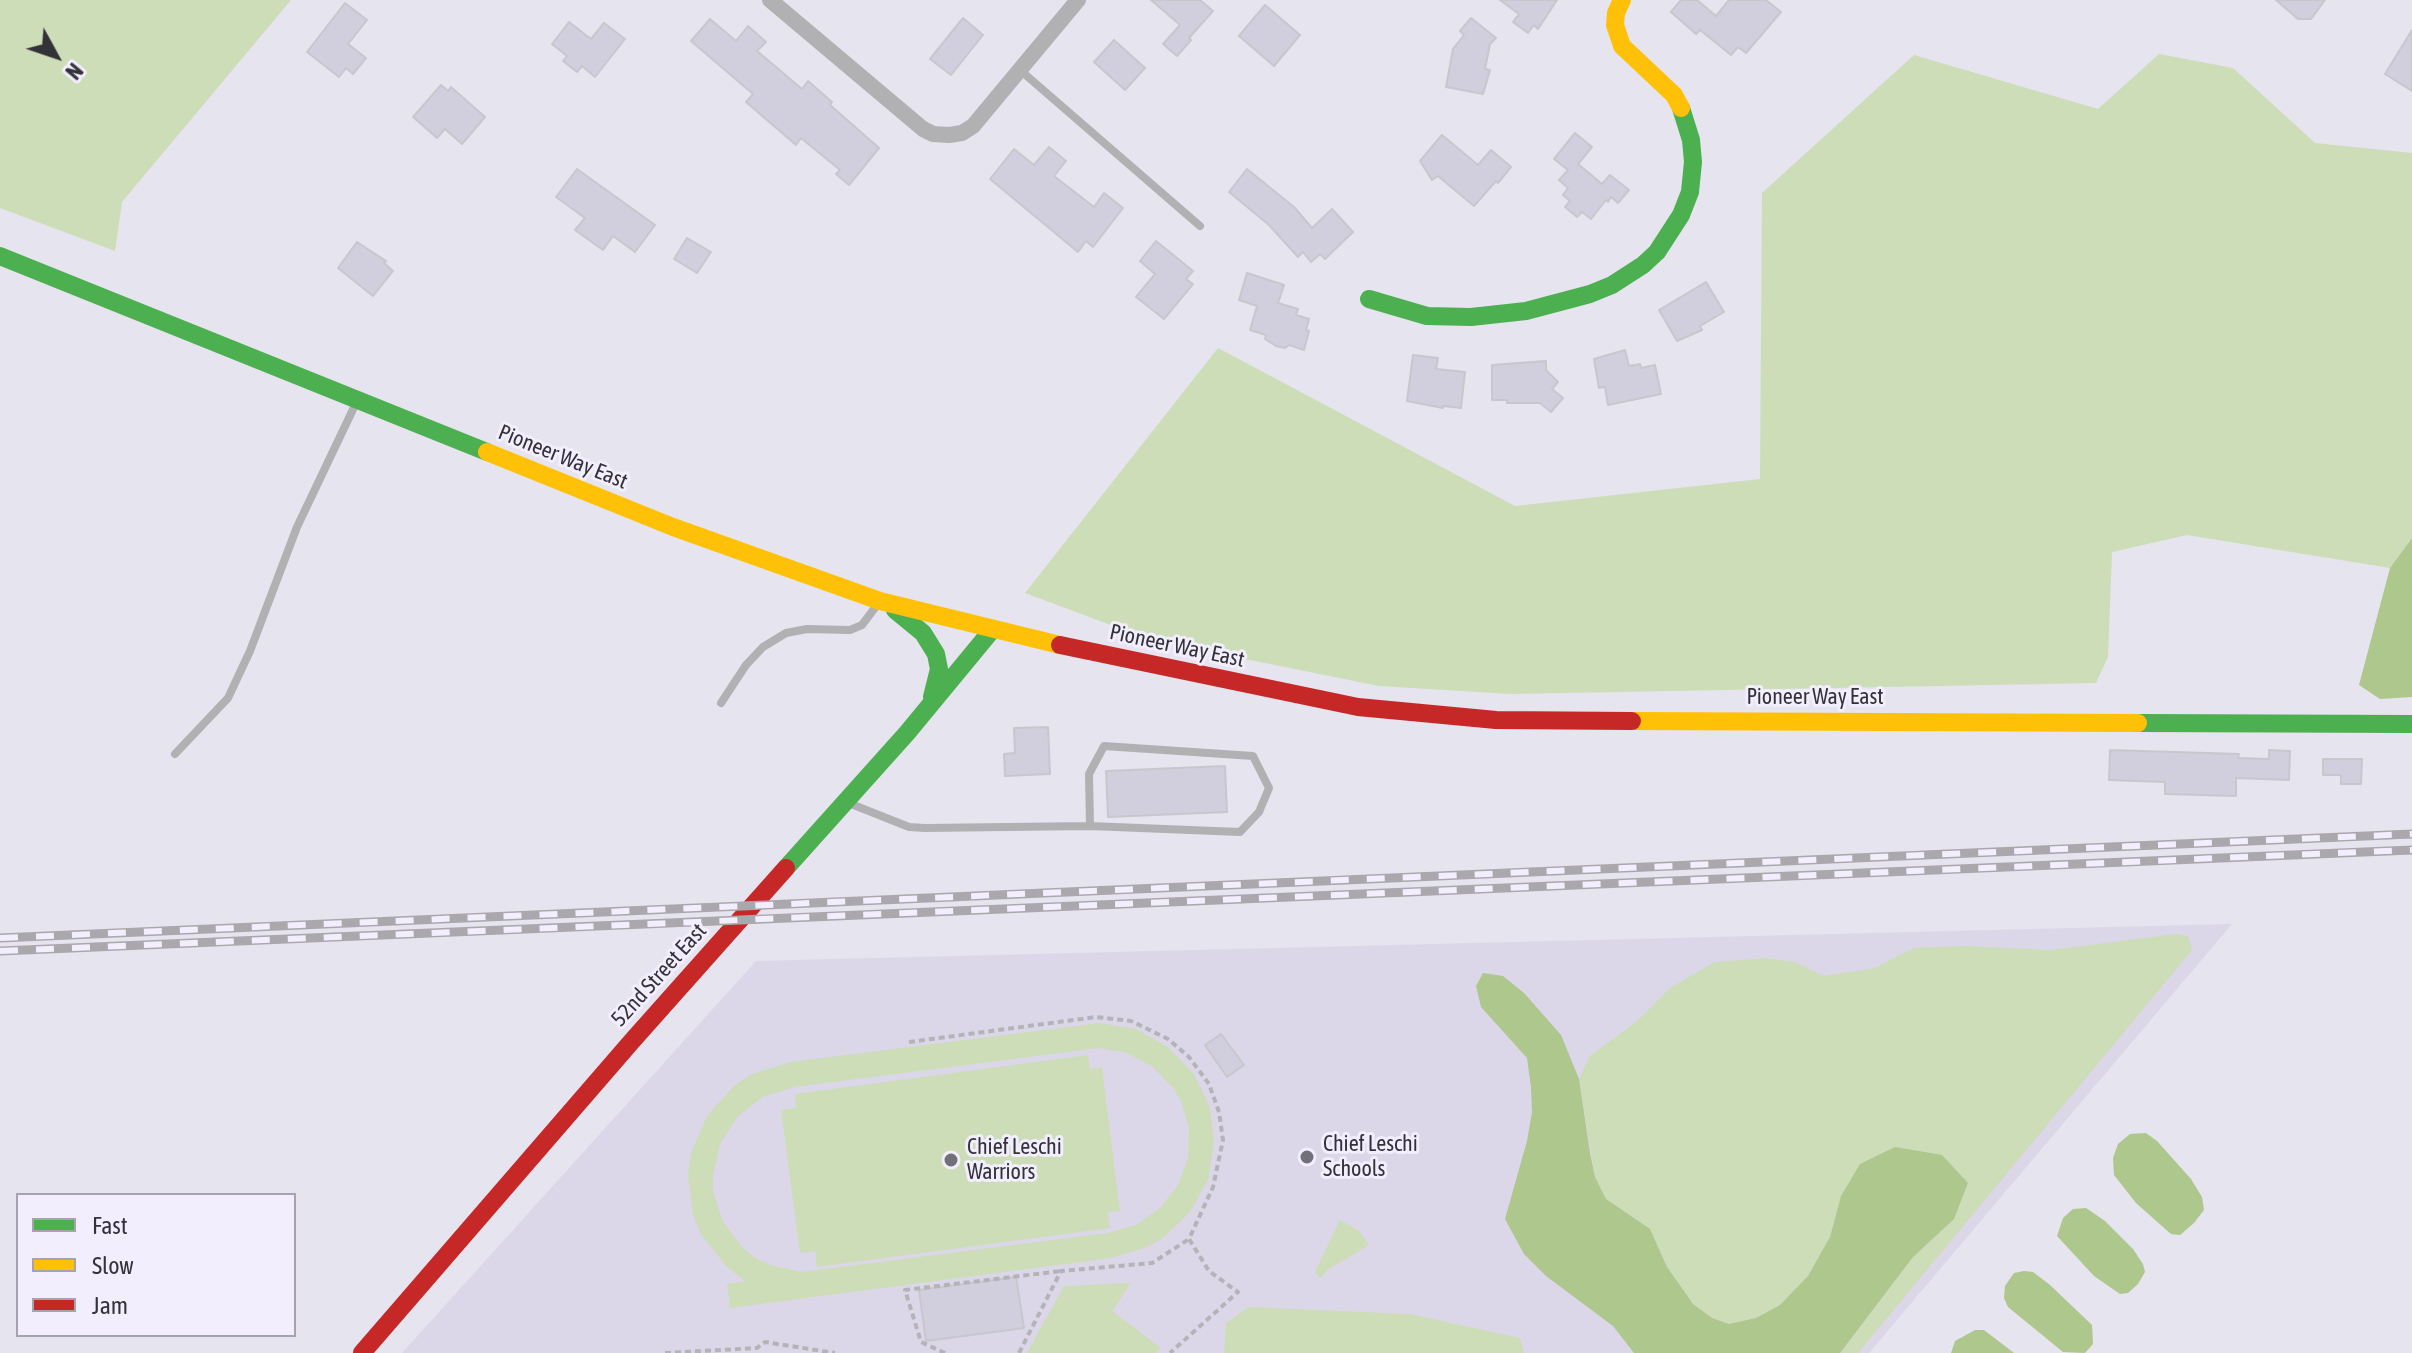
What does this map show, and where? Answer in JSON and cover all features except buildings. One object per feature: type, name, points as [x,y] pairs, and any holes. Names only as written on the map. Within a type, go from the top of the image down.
[{"type":"main road","points":[[1369,299],[1427,316],[1471,317],[1526,311],[1612,285],[1657,252],[1681,215],[1690,192],[1693,162],[1691,140],[1682,109],[1674,95],[1622,46],[1615,25],[1622,0]]},
{"type":"main road","name":"Pioneer Way East","points":[[0,256],[673,527],[880,601],[992,630],[1358,707],[1496,720],[2412,724]]},
{"type":"main road","points":[[880,601],[905,616],[933,646],[939,669],[930,704]]},
{"type":"main road","name":"52nd Street East","points":[[362,1353],[992,630]]},
{"type":"street","points":[[770,0],[923,129],[933,134],[949,135],[962,133],[973,126],[1078,0]]},
{"type":"lane","points":[[1020,70],[1200,226]]},
{"type":"lane","points":[[175,754],[228,698],[250,651],[297,527],[358,400]]},
{"type":"lane","points":[[721,703],[746,665],[763,647],[786,633],[807,629],[850,630],[862,625],[880,601]]},
{"type":"lane","points":[[845,802],[909,827],[1090,826],[1240,832],[1259,812],[1269,788],[1253,756],[1104,746],[1089,774],[1090,826]]},
{"type":"path","points":[[909,1042],[1096,1017],[1131,1021],[1168,1039],[1189,1057],[1209,1084],[1219,1112],[1223,1140],[1213,1187],[1189,1239],[1152,1263],[905,1290],[921,1342],[945,1353]]},
{"type":"path","points":[[1170,1353],[1238,1292],[1209,1271],[1189,1239]]},
{"type":"path","points":[[1019,1353],[1061,1271]]},
{"type":"path","points":[[665,1353],[757,1348],[765,1342],[835,1353]]},
{"type":"shaded area","points":[[0,0],[291,0],[122,202],[115,251],[0,208]]},
{"type":"shaded area","points":[[2159,54],[2233,68],[2315,143],[2412,153],[2412,538],[2390,568],[2187,535],[2112,552],[2108,657],[2096,683],[1511,694],[1379,686],[1151,640],[1025,593],[1218,348],[1515,506],[1760,479],[1762,193],[1914,55],[2098,109]]},
{"type":"shaded area","points":[[2412,538],[2412,697],[2380,699],[2359,685],[2390,568]]},
{"type":"shaded area","name":"Chief Leschi Schools","points":[[2232,924],[1869,1353],[402,1353],[756,961]]},
{"type":"shaded area","points":[[2176,934],[2188,936],[2192,950],[1858,1353],[1840,1353],[1913,1257],[1954,1219],[1968,1183],[1841,1196],[1830,1237],[1808,1276],[1780,1305],[1756,1318],[1729,1324],[1712,1318],[1693,1304],[1667,1267],[1650,1229],[1606,1199],[1595,1177],[1579,1079],[1590,1056],[1636,1022],[1670,988],[1715,962],[1766,958],[1795,962],[1823,976],[1875,968],[1913,948],[1964,946],[2050,950]]},
{"type":"shaded area","points":[[1483,973],[1503,976],[1524,993],[1561,1035],[1579,1079],[1595,1177],[1606,1199],[1650,1229],[1667,1267],[1693,1304],[1712,1318],[1729,1324],[1756,1318],[1780,1305],[1808,1276],[1830,1237],[1841,1196],[1860,1164],[1895,1147],[1942,1155],[1968,1183],[1954,1219],[1913,1257],[1840,1353],[1634,1353],[1613,1326],[1546,1276],[1524,1254],[1505,1219],[1527,1141],[1532,1112],[1531,1087],[1527,1058],[1481,1007],[1476,986]]},
{"type":"shaded area","points":[[1100,1023],[1136,1029],[1168,1047],[1194,1074],[1210,1107],[1214,1143],[1208,1180],[1190,1212],[1163,1238],[1147,1247],[1111,1258],[730,1308],[727,1284],[745,1281],[726,1266],[701,1234],[693,1215],[688,1174],[691,1153],[707,1116],[735,1085],[752,1074],[791,1062]],"holes":[[[1099,1048],[1127,1053],[1153,1067],[1173,1088],[1181,1101],[1189,1129],[1188,1158],[1178,1185],[1160,1208],[1136,1225],[1108,1233],[801,1272],[755,1258],[723,1222],[713,1191],[720,1144],[738,1116],[763,1097],[794,1087]]]},
{"type":"shaded area","name":"Chief Leschi Warriors","points":[[1088,1055],[1090,1069],[1102,1067],[1120,1211],[1108,1212],[1110,1228],[817,1267],[815,1251],[800,1253],[781,1110],[796,1108],[795,1094]]},
{"type":"shaded area","points":[[2146,1133],[2191,1179],[2202,1197],[2204,1210],[2180,1235],[2171,1234],[2136,1203],[2114,1175],[2113,1158],[2118,1144],[2130,1134]]},
{"type":"shaded area","points":[[2086,1208],[2105,1221],[2133,1249],[2143,1264],[2145,1272],[2128,1293],[2120,1294],[2094,1276],[2057,1236],[2063,1218],[2073,1209]]},
{"type":"shaded area","points":[[1340,1220],[1359,1231],[1369,1245],[1327,1270],[1321,1278],[1315,1272]]},
{"type":"shaded area","points":[[2033,1272],[2050,1285],[2092,1325],[2093,1344],[2085,1353],[2063,1352],[2008,1307],[2004,1298],[2005,1286],[2014,1273]]},
{"type":"shaded area","points":[[1131,1283],[1112,1311],[1161,1348],[1156,1353],[1027,1353],[1064,1286]]},
{"type":"shaded area","points":[[1249,1307],[1410,1314],[1520,1338],[1524,1353],[1224,1353],[1226,1323]]},
{"type":"shaded area","points":[[1975,1330],[1984,1330],[2014,1353],[1951,1353],[1955,1341]]},
{"type":"railway","points":[[0,938],[2412,834]]},
{"type":"railway","points":[[0,951],[2412,850]]},
{"type":"traffic: fast","points":[[1369,299],[1427,316],[1471,317],[1526,311],[1612,285],[1657,252],[1681,215],[1690,192],[1693,162],[1691,140],[1681,108]]},
{"type":"traffic: fast","points":[[0,256],[487,452]]},
{"type":"traffic: fast","points":[[895,610],[923,633],[936,654],[939,669],[932,697]]},
{"type":"traffic: fast","points":[[786,868],[907,733],[992,630]]},
{"type":"traffic: fast","points":[[2138,723],[2412,724]]},
{"type":"traffic: slow","points":[[1622,0],[1615,25],[1622,46],[1674,95],[1681,108]]},
{"type":"traffic: slow","points":[[487,452],[673,527],[880,601],[1060,645]]},
{"type":"traffic: slow","points":[[1632,721],[2138,723]]},
{"type":"traffic: jam","points":[[1060,645],[1358,707],[1496,720],[1632,721]]},
{"type":"traffic: jam","points":[[362,1353],[786,868]]},
{"type":"place","name":"Chief Leschi Schools","points":[[1307,1157]]},
{"type":"place","name":"Chief Leschi Warriors","points":[[951,1160]]}]
